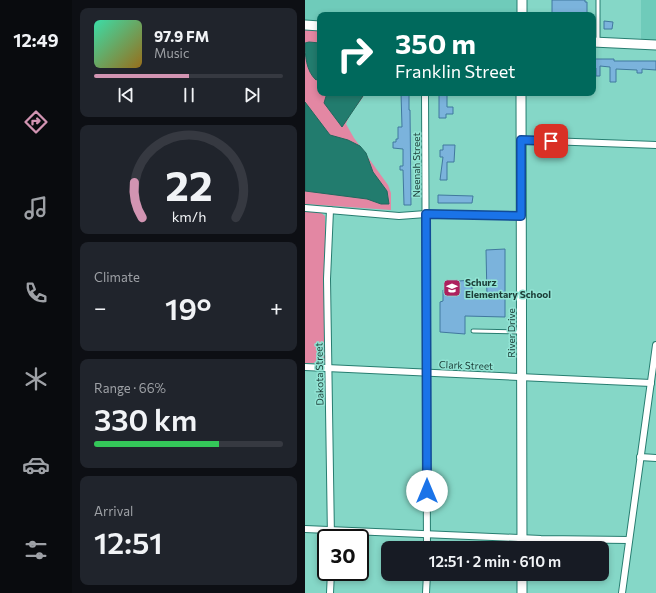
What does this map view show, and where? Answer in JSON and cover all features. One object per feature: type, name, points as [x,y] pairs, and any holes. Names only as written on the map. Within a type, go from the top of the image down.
[{"type":"street","points":[[522,0],[522,12]]},
{"type":"street","points":[[305,25],[317,26]]},
{"type":"street","points":[[596,42],[656,45]]},
{"type":"street","name":"Neenah Street","points":[[425,96],[428,541]]},
{"type":"street","name":"River Drive","points":[[521,96],[523,377],[521,541]]},
{"type":"street","points":[[521,140],[656,145]]},
{"type":"street","points":[[305,208],[399,216],[426,214],[521,216]]},
{"type":"street","name":"Dakota Street","points":[[330,210],[327,279],[330,369],[331,529]]},
{"type":"street","points":[[622,593],[656,345]]},
{"type":"street","name":"Clark Street","points":[[305,367],[427,374],[651,383]]},
{"type":"street","points":[[640,457],[656,458]]},
{"type":"street","points":[[305,529],[317,529]]},
{"type":"street","points":[[369,532],[521,538],[629,540]]},
{"type":"street","points":[[330,593],[331,581]]},
{"type":"street","points":[[426,593],[427,581]]},
{"type":"street","points":[[522,581],[522,593]]},
{"type":"lane","points":[[596,42],[598,0]]},
{"type":"lane","points":[[473,331],[522,332]]},
{"type":"shaded area","points":[[305,0],[518,0],[518,12],[317,12],[317,22],[305,21]]},
{"type":"shaded area","points":[[641,0],[656,0],[656,41],[641,40]]},
{"type":"shaded area","points":[[305,28],[317,29],[317,96],[363,96],[350,115],[346,124],[354,138],[388,185],[391,193],[391,210],[305,204]]},
{"type":"shaded area","points":[[305,43],[317,43],[316,80],[308,68]]},
{"type":"shaded area","points":[[326,96],[363,96],[342,127],[324,103]]},
{"type":"shaded area","points":[[305,102],[330,135],[348,140],[360,146],[366,153],[373,172],[387,191],[389,204],[381,204],[367,199],[305,191]]},
{"type":"shaded area","points":[[305,211],[320,212],[325,216],[326,363],[305,363]]},
{"type":"building","points":[[552,0],[585,0],[585,2],[587,2],[587,12],[552,12]]},
{"type":"building","points":[[604,21],[613,22],[612,29],[604,29]]},
{"type":"building","points":[[596,59],[614,59],[614,61],[656,61],[656,70],[642,69],[642,73],[637,73],[637,70],[616,69],[616,82],[610,82],[610,67],[600,66],[600,76],[596,76]]},
{"type":"building","points":[[401,96],[409,96],[411,205],[404,205],[403,170],[400,170],[400,166],[403,166],[403,149],[393,148],[393,142],[396,142],[396,139],[398,139],[398,127],[402,127]]},
{"type":"building","points":[[439,96],[447,96],[447,107],[453,107],[453,114],[446,114],[446,118],[439,118]]},
{"type":"building","points":[[443,145],[455,145],[454,162],[447,162],[447,180],[440,180],[443,157],[440,157],[440,150],[443,150]]},
{"type":"building","points":[[438,195],[473,196],[472,203],[438,203]]},
{"type":"building","points":[[505,249],[505,317],[465,316],[465,334],[440,332],[440,302],[443,301],[443,290],[460,290],[459,281],[472,280],[472,297],[487,297],[486,250]]},
{"type":"place","name":"Schurz Elementary School","points":[[452,288]]},
{"type":"route","points":[[427,491],[426,214],[521,216],[521,140],[551,141]]}]
